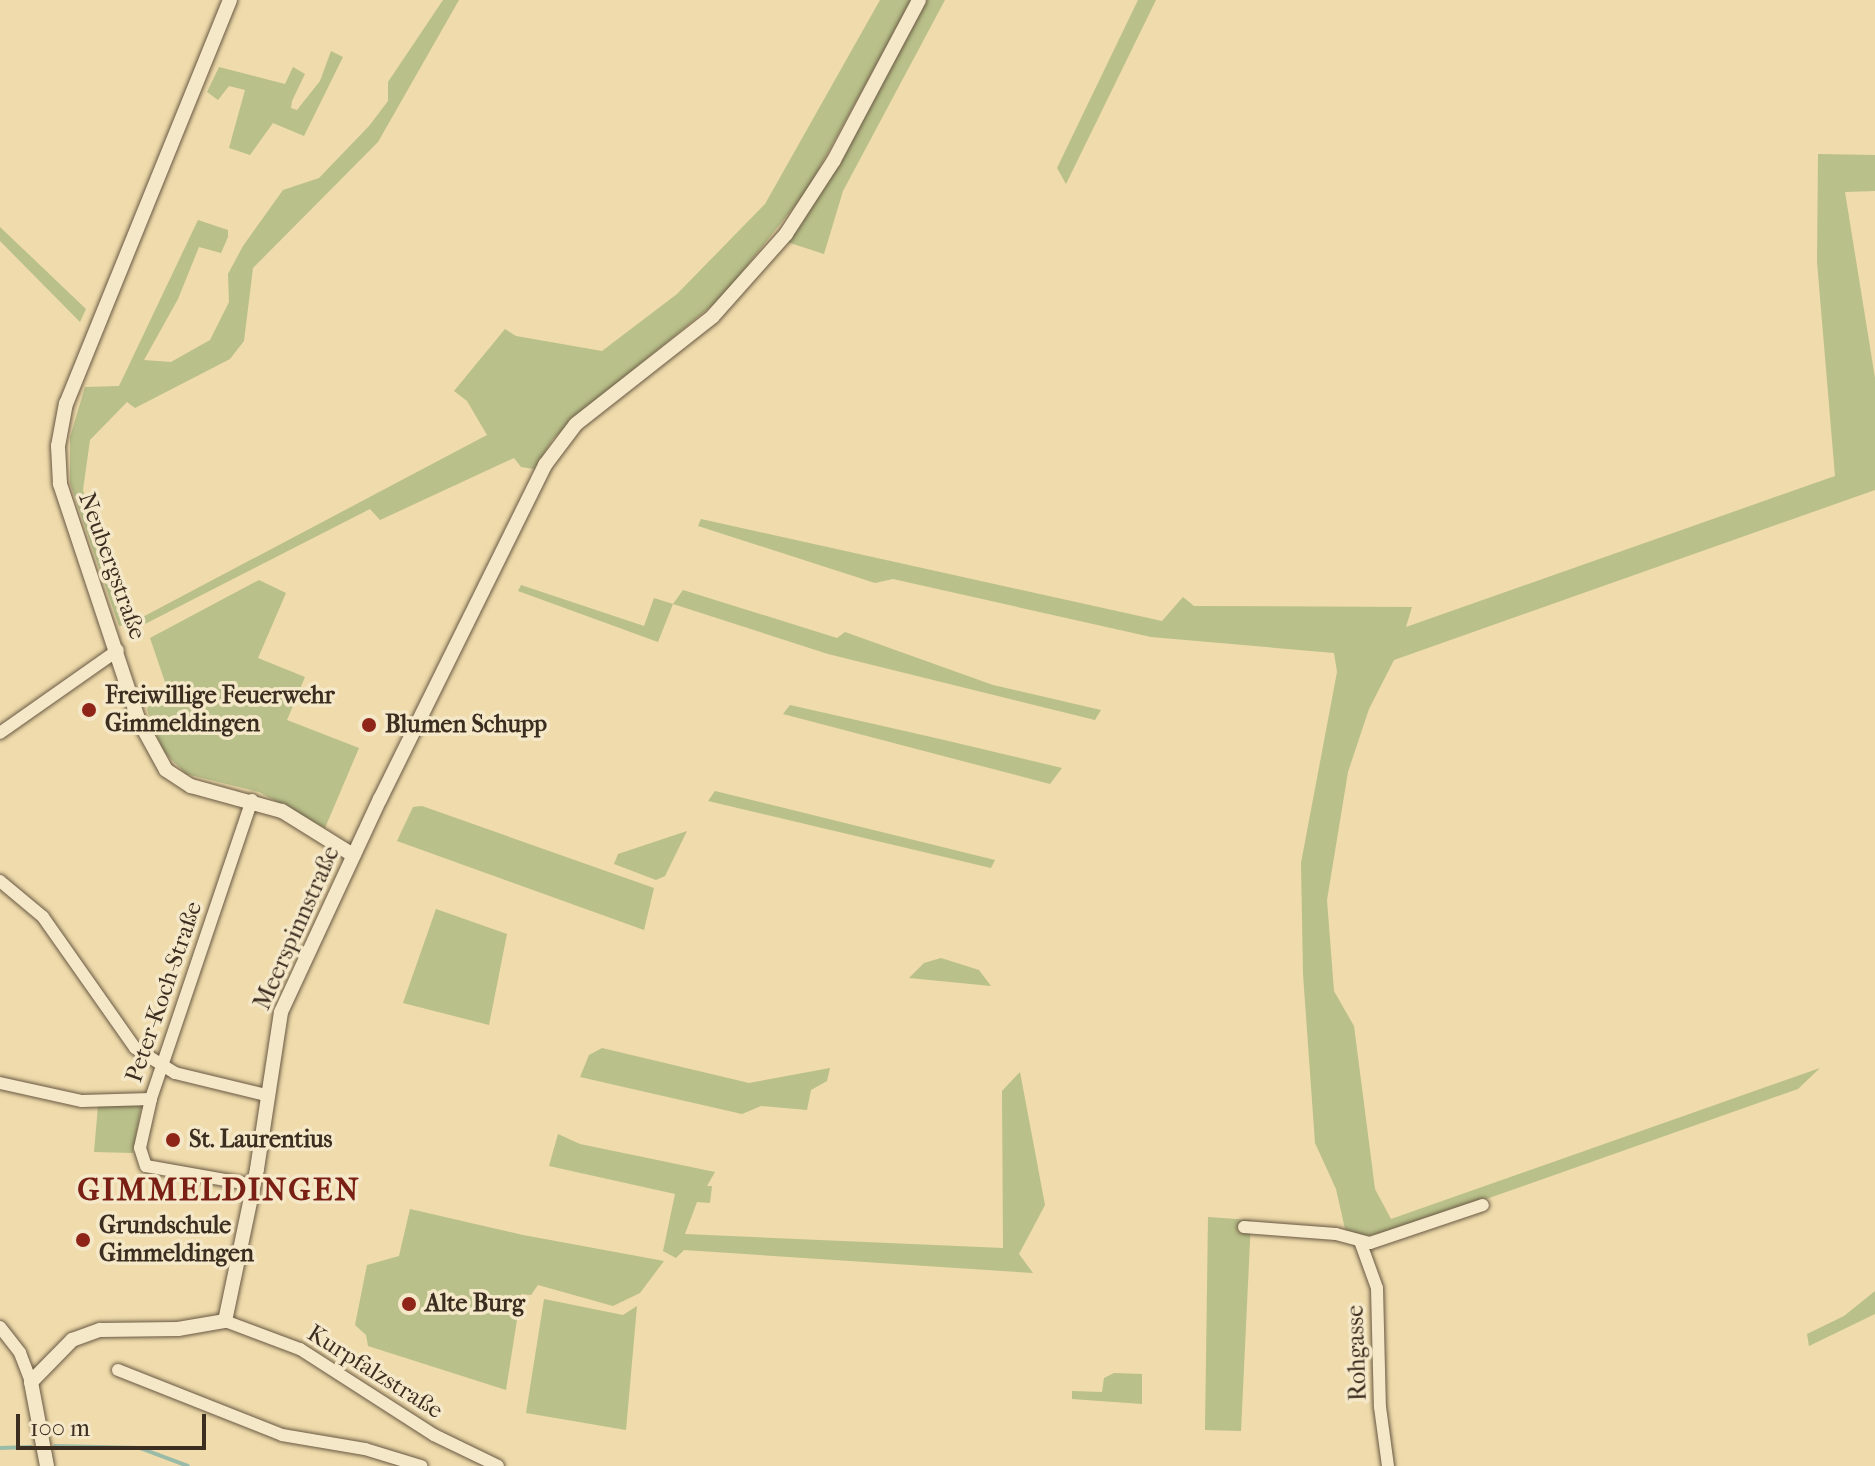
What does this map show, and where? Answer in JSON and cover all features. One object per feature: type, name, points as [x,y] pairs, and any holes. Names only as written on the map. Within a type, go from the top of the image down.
[{"type":"street","name":"Neubergstraße","points":[[230,0],[66,403],[58,446],[66,513],[118,650],[138,719],[166,770],[191,786],[252,800],[301,821],[353,855]]},
{"type":"street","name":"Meerspinnstraße","points":[[225,1321],[254,1185],[277,1024],[353,855],[556,447],[576,424],[705,323],[786,234],[834,160],[919,0]]},
{"type":"street","points":[[0,733],[118,650]]},
{"type":"street","name":"Peter-Koch-Straße","points":[[0,1083],[82,1101],[151,1099],[252,800]]},
{"type":"street","points":[[0,881],[43,917],[128,1040],[163,1067],[266,1095]]},
{"type":"street","points":[[151,1099],[140,1148],[146,1166],[254,1185]]},
{"type":"street","points":[[1244,1227],[1382,1241],[1483,1205]]},
{"type":"street","name":"Rohgasse","points":[[1360,1241],[1377,1288],[1380,1407],[1388,1466]]},
{"type":"street","points":[[31,1382],[45,1362],[92,1331],[193,1328],[225,1321]]},
{"type":"street","name":"Kurpfalzstraße","points":[[225,1321],[300,1349],[482,1464],[498,1466]]},
{"type":"street","points":[[0,1327],[20,1353],[31,1382],[47,1466]]},
{"type":"street","points":[[118,1370],[282,1435],[365,1449],[421,1466]]},
{"type":"green space","points":[[443,0],[459,0],[378,142],[253,268],[244,341],[230,359],[135,408],[127,402],[90,440],[83,490],[125,625],[119,626],[70,483],[70,437],[85,387],[119,386],[198,220],[228,230],[228,237],[221,253],[199,247],[178,299],[144,360],[171,362],[210,340],[229,302],[228,274],[243,246],[283,190],[319,178],[369,126],[388,101],[388,82]]},
{"type":"green space","points":[[880,0],[912,0],[806,192],[721,298],[582,411],[553,439],[534,469],[521,467],[514,458],[380,520],[370,509],[141,626],[137,620],[487,435],[467,401],[454,391],[505,329],[516,336],[602,351],[677,294],[765,204]]},
{"type":"green space","points":[[925,0],[945,0],[843,191],[824,254],[787,242]]},
{"type":"green space","points":[[1138,0],[1156,0],[1066,184],[1057,168]]},
{"type":"green space","points":[[331,51],[343,57],[304,136],[273,123],[250,155],[229,148],[245,90],[229,86],[218,100],[207,92],[219,67],[285,84],[293,67],[305,74],[292,101],[291,108],[297,110],[320,81]]},
{"type":"green space","points":[[1818,154],[1875,155],[1875,191],[1845,192],[1875,378],[1875,490],[1394,660],[1369,709],[1348,772],[1327,900],[1334,991],[1354,1026],[1375,1189],[1391,1219],[1820,1068],[1798,1089],[1393,1232],[1364,1236],[1345,1229],[1336,1189],[1315,1143],[1303,974],[1301,863],[1337,672],[1334,653],[1151,637],[893,579],[875,583],[698,526],[701,519],[1162,621],[1183,597],[1194,606],[1412,607],[1406,627],[1835,476],[1817,262]]},
{"type":"green space","points":[[0,227],[86,309],[80,322],[0,241]]},
{"type":"green space","points":[[259,580],[286,593],[258,658],[305,677],[287,720],[359,748],[325,828],[259,792],[186,774],[163,751],[147,710],[150,694],[163,696],[165,682],[150,638]]},
{"type":"green space","points":[[521,585],[644,626],[654,598],[673,604],[658,642],[518,591]]},
{"type":"green space","points":[[683,590],[837,638],[845,632],[993,685],[1101,710],[1095,720],[828,654],[673,604]]},
{"type":"green space","points":[[790,705],[1062,768],[1050,784],[783,714]]},
{"type":"green space","points":[[715,791],[995,860],[991,868],[708,801]]},
{"type":"green space","points":[[422,806],[654,888],[644,930],[397,841],[413,807]]},
{"type":"green space","points":[[687,831],[665,876],[656,880],[614,864],[618,854]]},
{"type":"green space","points":[[436,909],[507,934],[489,1025],[403,1003]]},
{"type":"green space","points":[[941,958],[979,970],[991,986],[909,978],[924,963]]},
{"type":"green space","points":[[602,1048],[749,1083],[830,1068],[827,1081],[811,1090],[807,1110],[761,1106],[742,1114],[580,1077],[589,1055]]},
{"type":"green space","points":[[1020,1072],[1045,1205],[1019,1254],[1033,1273],[684,1250],[676,1258],[663,1251],[675,1194],[549,1166],[558,1134],[580,1144],[715,1172],[707,1186],[712,1186],[710,1203],[697,1202],[685,1234],[1003,1248],[1002,1091]]},
{"type":"green space","points":[[98,1106],[141,1106],[133,1153],[94,1152]]},
{"type":"green space","points":[[410,1209],[523,1235],[664,1261],[640,1293],[613,1306],[538,1285],[531,1295],[521,1294],[506,1390],[368,1346],[366,1335],[355,1325],[367,1265],[399,1256]]},
{"type":"green space","points":[[1208,1217],[1251,1220],[1241,1431],[1205,1430]]},
{"type":"green space","points":[[1875,1291],[1875,1314],[1809,1346],[1807,1334],[1844,1316]]},
{"type":"green space","points":[[544,1299],[623,1315],[637,1306],[626,1430],[526,1413]]},
{"type":"green space","points":[[1114,1373],[1142,1374],[1142,1404],[1072,1399],[1072,1391],[1102,1392],[1104,1378]]},
{"type":"waterway","points":[[55,1446],[140,1448],[188,1466]]},
{"type":"waterway","points":[[0,1448],[31,1447]]},
{"type":"place","name":"Freiwillige Feuerwehr Gimmeldingen","points":[[89,710]]},
{"type":"place","name":"Blumen Schupp","points":[[369,725]]},
{"type":"place","name":"St. Laurentius","points":[[173,1140]]},
{"type":"place","name":"Grundschule Gimmeldingen","points":[[83,1240]]},
{"type":"place","name":"Alte Burg","points":[[409,1304]]},
{"type":"district","name":"GIMMELDINGEN","points":[[219,1190]]}]
